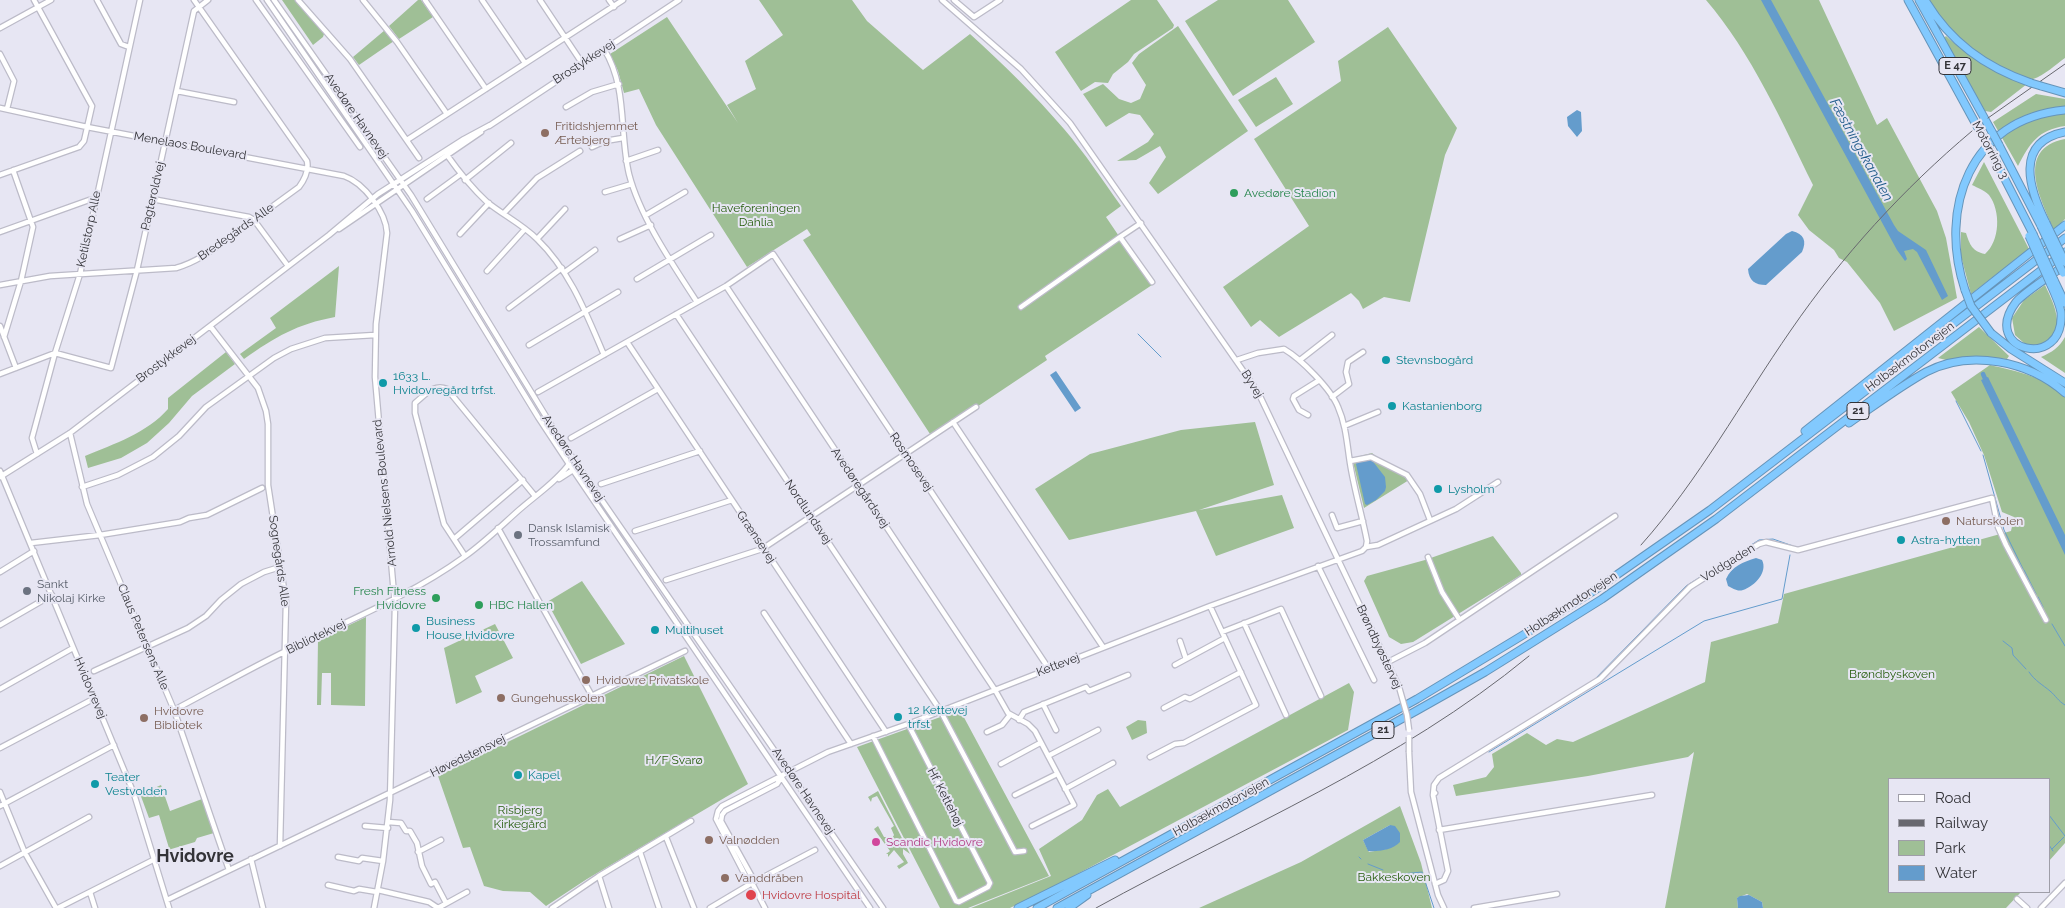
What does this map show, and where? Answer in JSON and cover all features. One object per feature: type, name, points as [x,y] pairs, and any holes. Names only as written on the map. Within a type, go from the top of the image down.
[{"type":"highway","name":"Motorring 3","points":[[1908,0],[1935,47],[2031,235],[2052,281],[2065,303]]},
{"type":"highway","name":"Motorring 3","points":[[1919,0],[2043,224],[2064,275]]},
{"type":"highway","points":[[1925,0],[1946,30],[1973,55],[2008,75],[2065,93]]},
{"type":"highway","points":[[2065,110],[2037,115],[2008,129],[1978,155],[1960,192],[1955,238],[1956,258],[1965,290],[1976,313],[1991,334],[2065,383]]},
{"type":"highway","points":[[2052,281],[2061,311],[2062,322],[2059,334],[2053,343],[2044,349],[2033,350],[2021,347],[2013,341],[2010,332],[2009,314],[2017,301],[2065,264],[2043,224],[2031,190],[2030,165],[2033,154],[2042,142],[2055,134],[2065,132]]},
{"type":"highway","points":[[1769,464],[1792,442],[2065,225]]},
{"type":"highway","name":"Holbækmotorvejen","points":[[1037,908],[1417,699],[1534,630],[1643,557],[1769,464],[2065,238]]},
{"type":"highway","name":"Holbækmotorvejen","points":[[1057,908],[1477,676],[1602,599],[1701,530],[2065,252]]},
{"type":"highway","points":[[1801,455],[1926,372],[1943,365],[1966,361],[1992,361],[2024,368],[2054,384],[2065,393]]},
{"type":"highway","points":[[1018,908],[1124,855],[1152,845]]},
{"type":"highway","points":[[1069,908],[1109,879]]},
{"type":"street","points":[[0,175],[76,148],[84,141],[92,106],[34,0]]},
{"type":"street","points":[[0,28],[51,0]]},
{"type":"street","points":[[97,0],[121,44],[129,47]]},
{"type":"street","name":"Ketilstorp Alle","points":[[37,454],[32,438],[55,353],[80,274],[140,0]]},
{"type":"street","points":[[194,0],[307,162],[308,169]]},
{"type":"street","points":[[198,7],[208,0]]},
{"type":"street","points":[[256,0],[360,147]]},
{"type":"street","name":"Avedøre Havnevej","points":[[267,0],[397,190],[569,464],[870,908]]},
{"type":"street","name":"Avedøre Havnevej","points":[[274,0],[404,186],[561,442],[883,908]]},
{"type":"street","points":[[298,0],[350,59],[419,158]]},
{"type":"street","points":[[363,0],[397,42],[448,114]]},
{"type":"street","points":[[425,0],[486,89]]},
{"type":"street","points":[[482,0],[526,63]]},
{"type":"street","points":[[540,0],[582,63]]},
{"type":"street","points":[[609,0],[614,7]]},
{"type":"street","points":[[408,140],[623,0]]},
{"type":"street","name":"Brostykkevej","points":[[329,235],[404,186],[582,63],[679,0]]},
{"type":"street","name":"Byvej","points":[[942,0],[1021,69],[1046,96],[1070,123],[1141,223],[1258,392],[1339,560]]},
{"type":"street","points":[[954,0],[974,17],[1000,0]]},
{"type":"street","name":"Pagteroldvej","points":[[55,353],[111,368],[137,270],[194,11],[198,7]]},
{"type":"street","points":[[604,49],[615,70],[619,84],[623,138],[632,184],[651,225],[697,302]]},
{"type":"street","points":[[0,54],[14,81],[0,116]]},
{"type":"street","points":[[566,107],[592,92],[619,84]]},
{"type":"street","points":[[177,90],[234,102]]},
{"type":"street","name":"Menelaos Boulevard","points":[[3,109],[110,132],[352,178],[372,199]]},
{"type":"street","name":"Brostykkevej","points":[[1,477],[70,432],[329,235],[372,199],[444,151],[490,125]]},
{"type":"street","points":[[592,146],[605,141],[623,138]]},
{"type":"street","points":[[466,180],[511,143]]},
{"type":"street","points":[[626,161],[658,150]]},
{"type":"street","points":[[444,151],[466,180],[488,203],[537,239],[563,270],[604,354]]},
{"type":"street","points":[[504,213],[537,178],[580,151]]},
{"type":"street","name":"Bredegårds Alle","points":[[0,285],[80,274],[176,268],[187,265],[198,260],[299,187],[305,179],[308,169]]},
{"type":"street","points":[[4,337],[21,281],[33,227],[13,170]]},
{"type":"street","points":[[427,199],[461,174]]},
{"type":"street","points":[[605,192],[632,184]]},
{"type":"street","points":[[646,215],[685,192]]},
{"type":"street","points":[[152,199],[249,217],[254,220],[288,266]]},
{"type":"street","name":"Arnold Nielsens Boulevard","points":[[372,199],[385,219],[387,233],[375,335],[376,401],[395,599],[388,825],[374,908]]},
{"type":"street","points":[[0,232],[89,200],[96,200]]},
{"type":"street","points":[[460,234],[488,203]]},
{"type":"street","points":[[537,239],[565,209]]},
{"type":"street","points":[[1021,307],[1141,223]]},
{"type":"street","points":[[620,239],[651,225]]},
{"type":"street","points":[[487,271],[525,229]]},
{"type":"street","points":[[637,280],[711,234]]},
{"type":"street","points":[[1120,237],[1152,282]]},
{"type":"street","points":[[509,308],[595,250]]},
{"type":"street","name":"Rosmosevej","points":[[726,286],[774,254],[1049,669]]},
{"type":"street","points":[[538,392],[726,286]]},
{"type":"street","name":"Avedøregårdsvej","points":[[726,286],[1010,715]]},
{"type":"street","points":[[529,345],[618,292]]},
{"type":"street","name":"Nordlundsvej","points":[[676,314],[940,710]]},
{"type":"street","points":[[0,326],[16,368]]},
{"type":"street","name":"Sognegårds Alle","points":[[210,326],[258,388],[266,414],[268,485],[286,602],[280,846]]},
{"type":"street","points":[[82,487],[118,475],[153,457],[179,436],[206,406],[274,358],[308,342],[344,336],[375,335]]},
{"type":"street","points":[[1300,360],[1332,335]]},
{"type":"street","name":"Grænsevej","points":[[626,342],[886,732]]},
{"type":"street","points":[[1236,360],[1284,349],[1300,360],[1332,397],[1339,408],[1344,426],[1367,542],[1366,547]]},
{"type":"street","points":[[1332,397],[1349,384],[1346,372],[1348,362],[1363,352]]},
{"type":"street","points":[[0,374],[55,353]]},
{"type":"street","points":[[1308,415],[1299,410],[1293,400],[1294,396],[1318,381]]},
{"type":"street","points":[[465,556],[444,522],[414,410],[415,404],[426,394],[438,386],[447,389],[535,496]]},
{"type":"street","points":[[572,438],[658,389]]},
{"type":"street","points":[[666,580],[764,548],[976,407]]},
{"type":"street","points":[[1344,426],[1378,412]]},
{"type":"street","points":[[953,422],[1103,648]]},
{"type":"street","name":"Claus Petersens Alle","points":[[70,432],[82,487],[100,535],[174,710],[229,870]]},
{"type":"street","points":[[601,484],[700,451]]},
{"type":"street","points":[[1350,462],[1372,457],[1407,475],[1420,494],[1430,520]]},
{"type":"street","name":"Bibliotekvej","points":[[174,710],[286,651],[395,599],[465,556],[549,485],[569,464]]},
{"type":"street","name":"Bibliotekvej","points":[[549,485],[573,470]]},
{"type":"street","name":"Hvidovrevej","points":[[0,471],[138,804],[156,859],[169,908]]},
{"type":"street","points":[[454,539],[523,480]]},
{"type":"street","name":"Kettevej","points":[[752,883],[746,877],[719,826],[716,814],[722,806],[774,779],[781,778],[820,756],[908,724],[1210,606],[1339,560],[1362,551],[1366,547],[1378,545],[1430,520],[1456,510],[1498,482]]},
{"type":"street","points":[[31,543],[100,535],[180,522],[189,518],[207,515],[262,488]]},
{"type":"street","name":"Voldgaden","points":[[1439,830],[1434,785],[1439,778],[1600,680],[1690,587],[1766,542],[1798,550],[1992,498],[1998,527],[2046,620]]},
{"type":"street","points":[[635,531],[732,500]]},
{"type":"street","points":[[1332,515],[1337,528],[1363,521]]},
{"type":"street","points":[[1388,662],[1424,643],[1615,516]]},
{"type":"street","points":[[498,528],[592,696]]},
{"type":"street","points":[[0,572],[34,551]]},
{"type":"street","points":[[1428,557],[1442,592],[1459,619]]},
{"type":"street","name":"Brøndbyøstervej","points":[[1339,560],[1399,687],[1409,730],[1411,792],[1435,884],[1444,908]]},
{"type":"street","points":[[1318,566],[1374,680]]},
{"type":"street","points":[[94,671],[196,623],[241,584],[264,572],[280,567]]},
{"type":"street","points":[[0,625],[52,595]]},
{"type":"street","points":[[1150,757],[1175,744],[1184,743],[1256,705],[1210,606]]},
{"type":"street","points":[[1222,632],[1281,609],[1321,696]]},
{"type":"street","points":[[764,612],[851,744]]},
{"type":"street","points":[[1244,623],[1286,715]]},
{"type":"street","points":[[1175,665],[1225,638]]},
{"type":"street","points":[[1180,641],[1186,659]]},
{"type":"street","points":[[0,688],[73,648]]},
{"type":"street","name":"Høvedstensvej","points":[[167,900],[685,651]]},
{"type":"street","points":[[1164,708],[1185,697],[1190,699],[1241,672]]},
{"type":"street","points":[[1019,720],[1024,712],[1042,704],[1086,687],[1089,691],[1128,675]]},
{"type":"street","points":[[0,748],[94,698]]},
{"type":"street","points":[[1042,704],[1056,730]]},
{"type":"street","points":[[940,710],[1015,852],[1024,851]]},
{"type":"street","points":[[987,732],[1002,725],[1010,715],[1032,728],[1074,805],[1032,826]]},
{"type":"street","name":"Hf. Kettehøj","points":[[873,736],[956,901],[959,902],[988,887],[990,883],[908,724]]},
{"type":"street","points":[[1048,756],[1098,730]]},
{"type":"street","points":[[1000,764],[1040,742]]},
{"type":"street","points":[[2,805],[114,745]]},
{"type":"street","points":[[1065,789],[1113,763]]},
{"type":"street","points":[[1016,795],[1057,774]]},
{"type":"street","points":[[0,792],[2,805],[25,853],[57,908],[156,859]]},
{"type":"street","points":[[1435,884],[1444,880],[1448,874],[1439,830],[1652,795]]},
{"type":"street","points":[[0,866],[89,817]]},
{"type":"street","points":[[552,908],[599,876],[691,821]]},
{"type":"street","points":[[365,826],[401,823],[406,832],[410,831],[416,843],[422,866],[431,884],[434,882],[446,903]]},
{"type":"street","points":[[666,836],[694,908]]},
{"type":"street","points":[[418,852],[441,840]]},
{"type":"street","points":[[710,908],[752,883],[815,850]]},
{"type":"street","points":[[640,852],[659,908]]},
{"type":"street","points":[[338,857],[359,861],[362,858],[383,861]]},
{"type":"street","points":[[251,860],[263,908]]},
{"type":"street","points":[[599,876],[610,908]]},
{"type":"street","points":[[752,883],[765,908]]},
{"type":"street","points":[[2041,908],[2065,883]]},
{"type":"street","points":[[328,885],[354,891],[359,889],[378,891],[437,907],[467,892]]},
{"type":"street","points":[[90,892],[95,908]]},
{"type":"street","points":[[1474,908],[1557,894]]},
{"type":"street","points":[[2017,900],[2027,908]]},
{"type":"green space","points":[[282,0],[295,0],[324,34],[323,37],[313,45]]},
{"type":"green space","points":[[418,0],[421,0],[433,17],[399,39],[389,26]]},
{"type":"green space","name":"Haveforeningen Dahlia","points":[[759,0],[852,0],[867,21],[923,70],[970,34],[1042,104],[1087,157],[1121,206],[1106,217],[1152,285],[1045,356],[1047,360],[935,435],[933,432],[930,434],[803,240],[811,235],[807,229],[747,267],[656,125],[639,89],[624,93],[618,71],[610,54],[667,17],[738,123],[727,105],[756,89],[745,61],[783,35]]},
{"type":"green space","points":[[1131,0],[1157,0],[1174,25],[1173,28],[1134,54],[1128,62],[1113,74],[1108,83],[1095,82],[1081,91],[1055,52]]},
{"type":"green space","points":[[1218,0],[1288,0],[1315,42],[1233,96],[1185,21]]},
{"type":"green space","points":[[1706,0],[1819,0],[1877,125],[1887,118],[1937,211],[1946,238],[1957,298],[1894,331],[1880,303],[1847,262],[1839,258],[1834,250],[1809,230],[1798,215],[1813,185],[1752,65],[1722,20]]},
{"type":"green space","points":[[1929,0],[2065,0],[2065,58],[2046,73],[2033,79],[2019,77],[2000,68],[1962,42]]},
{"type":"green space","points":[[1178,26],[1248,131],[1158,194],[1149,183],[1166,157],[1160,146],[1136,160],[1117,161],[1148,142],[1154,134],[1140,115],[1129,113],[1106,127],[1083,94],[1103,84],[1119,99],[1131,103],[1140,99],[1146,85],[1132,63],[1139,54]]},
{"type":"green space","points":[[1388,27],[1457,128],[1445,155],[1410,302],[1384,297],[1363,309],[1359,301],[1351,293],[1279,337],[1260,320],[1251,327],[1223,287],[1309,226],[1254,139],[1341,81],[1338,61]]},
{"type":"green space","points":[[385,30],[394,41],[359,65],[353,57]]},
{"type":"green space","points":[[1946,36],[1964,51],[1994,71],[2027,84],[1991,112],[1985,111],[1944,38]]},
{"type":"green space","points":[[1276,77],[1293,104],[1256,127],[1238,100]]},
{"type":"green space","points":[[2036,94],[2065,99],[2065,126],[2041,134],[2031,144],[2018,166],[1993,122]]},
{"type":"green space","points":[[2065,139],[2065,219],[2054,230],[2038,191],[2036,164],[2040,153],[2049,145]]},
{"type":"green space","points":[[1984,162],[2029,249],[1971,294],[1961,256],[1961,232],[1966,233],[1974,249],[1985,254],[1994,242],[1997,226],[1996,209],[1989,195],[1972,185]]},
{"type":"green space","points":[[339,266],[335,317],[309,323],[287,332],[244,359],[240,354],[276,328],[270,318]]},
{"type":"green space","points":[[2045,285],[2055,311],[2057,327],[2048,341],[2037,345],[2025,344],[2015,335],[2012,318],[2024,300]]},
{"type":"green space","points":[[1979,327],[2009,356],[2007,359],[1982,357],[1946,360],[1938,358]]},
{"type":"green space","points":[[2065,337],[2065,373],[2041,357],[2055,349]]},
{"type":"green space","points":[[226,352],[235,364],[192,396],[169,423],[147,443],[121,458],[88,468],[85,456],[130,437],[150,425],[168,409],[168,398]]},
{"type":"green space","name":"Brøndbyskoven","points":[[1990,365],[2020,372],[2040,380],[2049,384],[2065,397],[2065,843],[2050,860],[2050,778],[1888,778],[1888,893],[2020,893],[2006,908],[1763,908],[1762,902],[1747,894],[1737,898],[1738,908],[1665,908],[1694,752],[1688,757],[1588,776],[1456,796],[1453,785],[1486,777],[1494,767],[1492,754],[1527,733],[1546,745],[1557,739],[1573,742],[1705,682],[1711,642],[1778,623],[1784,594],[2011,531],[2014,517],[2002,512],[1984,455],[1969,422],[1951,392]]},
{"type":"green space","points":[[1255,422],[1274,485],[1199,510],[1282,495],[1294,528],[1216,556],[1196,511],[1069,540],[1035,489],[1090,454],[1181,430]]},
{"type":"green space","points":[[1372,453],[1377,457],[1378,461],[1409,480],[1364,508],[1352,458]]},
{"type":"green space","points":[[1493,536],[1521,575],[1413,642],[1401,644],[1389,637],[1364,581],[1367,576],[1425,560]]},
{"type":"green space","points":[[582,581],[625,644],[581,664],[547,602]]},
{"type":"green space","points":[[366,617],[365,706],[331,705],[331,673],[322,673],[321,705],[317,705],[318,640]]},
{"type":"green space","points":[[495,624],[513,658],[475,676],[482,692],[456,704],[444,648]]},
{"type":"green space","points":[[684,656],[748,784],[587,879],[546,906],[530,892],[503,891],[484,886],[470,847],[463,848],[438,776]]},
{"type":"green space","points":[[1349,683],[1354,692],[1348,730],[1010,908],[971,908],[1051,876],[1039,849],[1082,820],[1097,795],[1108,789],[1120,807]]},
{"type":"green space","points":[[960,710],[1049,876],[968,908],[940,908],[857,747]]},
{"type":"green space","points":[[1138,720],[1146,721],[1147,733],[1132,740],[1126,727]]},
{"type":"green space","points":[[161,785],[170,811],[202,799],[214,833],[197,838],[195,842],[168,850],[159,815],[149,818],[139,791],[145,789],[148,791]]},
{"type":"green space","points":[[878,791],[910,854],[903,849],[903,854],[908,863],[899,869],[897,866],[904,862],[894,850],[888,857],[888,854],[886,854],[890,851],[874,829],[878,826],[884,837],[886,837],[886,842],[890,842],[894,835],[891,828],[894,826],[877,796],[872,798],[871,802],[868,797]]},
{"type":"green space","name":"Bakkeskoven","points":[[1400,806],[1421,863],[1432,908],[1199,908],[1301,862]],"holes":[[[1390,825],[1386,849],[1369,852],[1363,840]]]},
{"type":"water","points":[[1761,0],[1771,0],[1894,225],[1898,231],[1926,250],[1948,296],[1942,300],[1917,252],[1913,249],[1904,251],[1907,259],[1905,261],[1897,250]]},
{"type":"water","points":[[1577,110],[1581,112],[1582,131],[1577,137],[1568,126],[1567,117]]},
{"type":"water","points":[[1792,231],[1803,238],[1802,252],[1766,285],[1753,282],[1748,269],[1786,234]]},
{"type":"water","points":[[1056,371],[1081,408],[1075,412],[1050,375]]},
{"type":"water","points":[[1988,377],[2065,535],[2065,555],[1981,380]]},
{"type":"water","points":[[1371,459],[1385,477],[1386,487],[1385,491],[1376,500],[1367,505],[1365,504],[1356,464],[1357,462]]},
{"type":"water","points":[[1756,558],[1762,560],[1763,569],[1756,582],[1748,588],[1741,590],[1728,586],[1726,579],[1731,571],[1742,563]]},
{"type":"water","points":[[1390,825],[1395,826],[1400,833],[1400,842],[1385,850],[1368,851],[1363,840]]},
{"type":"water","points":[[1749,895],[1762,902],[1763,908],[1738,908],[1737,898]]},
{"type":"waterway","points":[[1138,334],[1161,357]]},
{"type":"waterway","name":"Fæstningskanalen","points":[[1983,374],[1987,383]]},
{"type":"waterway","points":[[1956,401],[1981,451]]},
{"type":"waterway","points":[[1983,455],[2004,530],[2023,569]]},
{"type":"waterway","points":[[1594,680],[1686,586],[1759,540],[1773,539],[1793,546]]},
{"type":"waterway","points":[[1489,752],[1704,621],[1782,599],[1790,555]]},
{"type":"waterway","points":[[2024,570],[2036,594]]},
{"type":"waterway","points":[[2038,597],[2043,607]]},
{"type":"waterway","points":[[2052,624],[2065,646]]},
{"type":"waterway","points":[[2003,641],[2012,648],[2013,655],[2026,669]]},
{"type":"waterway","points":[[2029,672],[2065,705]]},
{"type":"waterway","points":[[2050,816],[2065,836]]},
{"type":"waterway","points":[[2052,849],[2064,837]]},
{"type":"waterway","points":[[2050,846],[2053,851]]},
{"type":"waterway","points":[[1368,864],[1383,870]]},
{"type":"waterway","points":[[1392,875],[1422,872],[1434,908]]},
{"type":"railway","points":[[1988,118],[2065,64]]},
{"type":"railway","points":[[1641,545],[1682,494],[1791,330],[1831,276],[1898,200],[1972,131]]},
{"type":"railway","points":[[1096,908],[1319,792],[1374,761],[1427,729],[1479,694],[1529,656]]},
{"type":"place","name":"Fritidshjemmet Ærtebjerg","points":[[545,133]]},
{"type":"place","name":"Avedøre Stadion","points":[[1234,193]]},
{"type":"place","name":"Stevnsbogård","points":[[1386,360]]},
{"type":"place","name":"1633 L. Hvidovregård trfst.","points":[[383,383]]},
{"type":"place","name":"Kastanienborg","points":[[1392,406]]},
{"type":"place","name":"Lysholm","points":[[1438,489]]},
{"type":"place","name":"Naturskolen","points":[[1946,521]]},
{"type":"place","name":"Dansk Islamisk Trossamfund","points":[[518,535]]},
{"type":"place","name":"Astra-hytten","points":[[1901,540]]},
{"type":"place","name":"Sankt Nikolaj Kirke","points":[[27,591]]},
{"type":"place","name":"Fresh Fitness Hvidovre","points":[[436,598]]},
{"type":"place","name":"HBC Hallen","points":[[479,605]]},
{"type":"place","name":"Business House Hvidovre","points":[[416,628]]},
{"type":"place","name":"Multihuset","points":[[655,630]]},
{"type":"place","name":"Hvidovre Privatskole","points":[[586,680]]},
{"type":"place","name":"Gungehusskolen","points":[[501,698]]},
{"type":"place","name":"12 Kettevej trfst","points":[[898,717]]},
{"type":"place","name":"Hvidovre Bibliotek","points":[[144,718]]},
{"type":"place","name":"Kapel","points":[[518,775]]},
{"type":"place","name":"Teater Vestvolden","points":[[95,784]]},
{"type":"place","name":"Valnødden","points":[[709,840]]},
{"type":"place","name":"Scandic Hvidovre","points":[[876,842]]},
{"type":"place","name":"Vanddråben","points":[[725,878]]},
{"type":"place","name":"Hvidovre Hospital","points":[[751,895]]},
{"type":"district","name":"Hvidovre","points":[[195,857]]},
{"type":"park label","name":"H/F Svarø","points":[[674,760]]},
{"type":"park label","name":"Risbjerg Kirkegård","points":[[520,817]]}]
